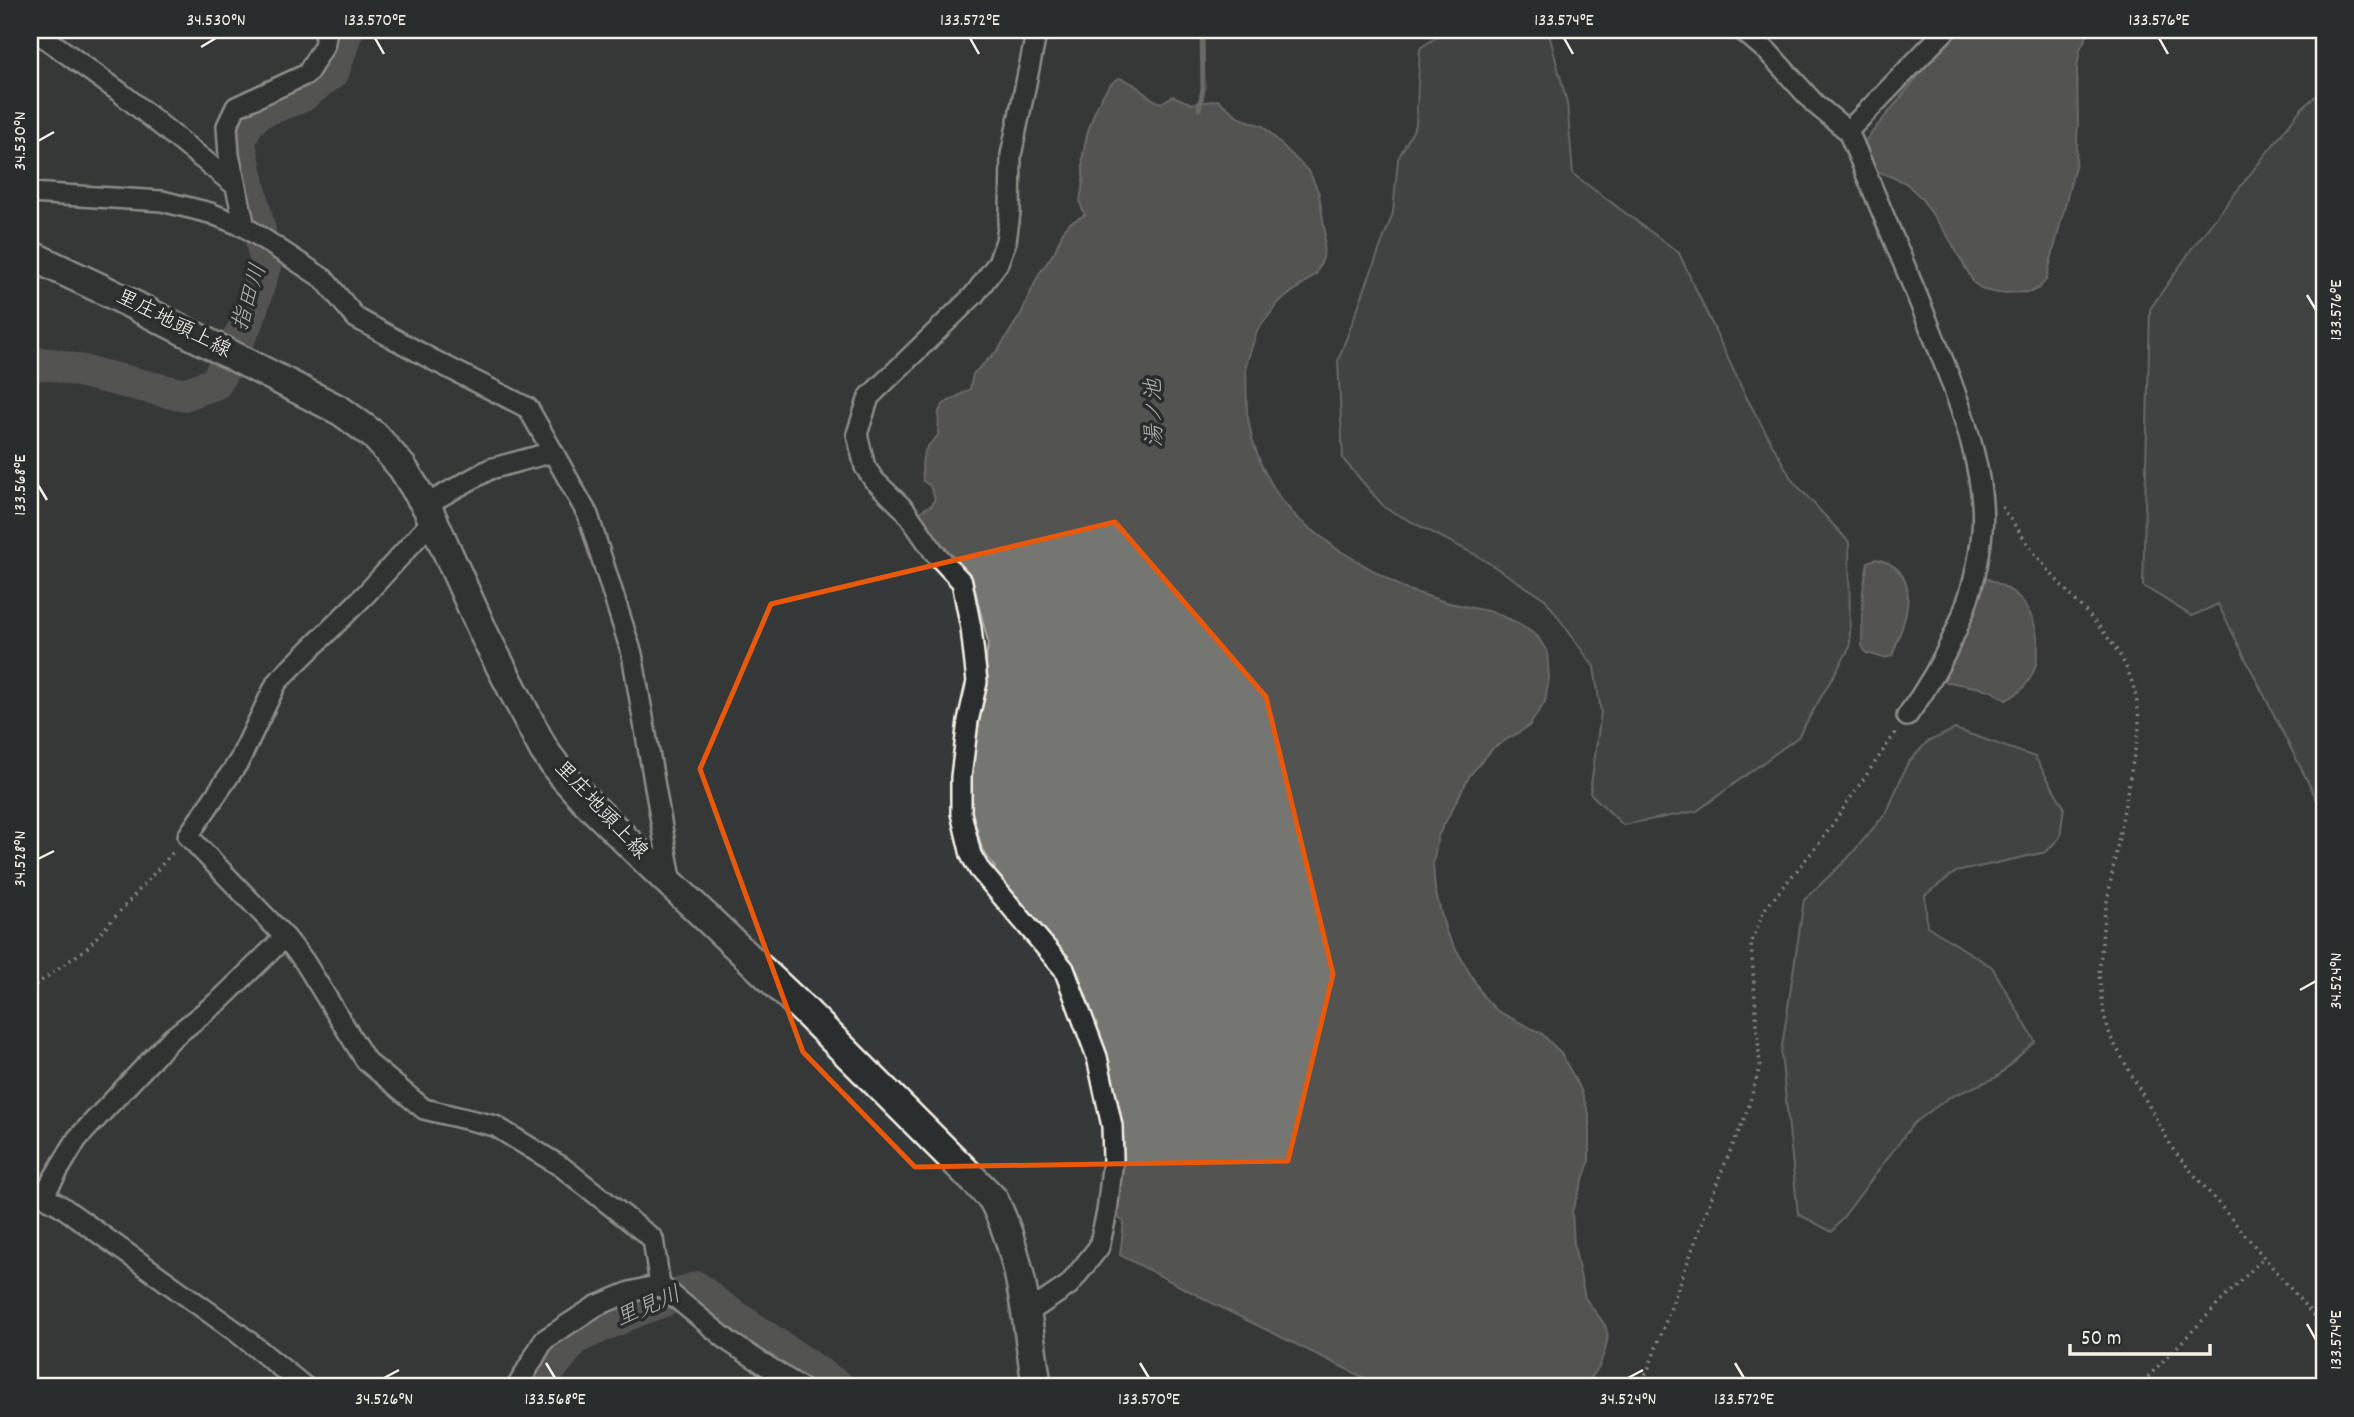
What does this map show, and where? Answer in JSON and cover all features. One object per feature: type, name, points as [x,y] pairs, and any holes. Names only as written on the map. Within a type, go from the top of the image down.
[{"type":"main road","name":"里庄地頭上線","points":[[30,255],[341,411],[374,436],[402,467],[429,512],[485,636],[544,750],[584,799],[806,1012],[993,1199],[1002,1216],[1018,1264],[1037,1387]]},
{"type":"street","points":[[34,30],[121,93],[236,186]]},
{"type":"street","points":[[254,233],[236,186],[229,155],[227,126],[236,107],[307,74],[324,46],[327,30]]},
{"type":"street","points":[[1026,1314],[1069,1285],[1099,1247],[1113,1159],[1112,1126],[1097,1056],[1064,969],[979,869],[971,855],[961,813],[961,777],[968,721],[977,682],[962,582],[934,552],[905,510],[874,480],[865,467],[857,434],[870,397],[974,295],[998,263],[1006,241],[1010,213],[1011,155],[1037,30]]},
{"type":"street","points":[[1742,30],[1768,52],[1815,104],[1848,131],[1950,377],[1980,478],[1982,531],[1973,581],[1956,629],[1930,685],[1907,716]]},
{"type":"street","points":[[1848,131],[1947,30]]},
{"type":"street","points":[[30,194],[162,201],[210,213],[254,233],[324,279],[356,318],[528,408],[588,515],[632,654],[672,885]]},
{"type":"street","points":[[553,452],[491,469],[429,512],[366,594],[277,682],[239,761],[188,836],[285,937],[304,961],[366,1061],[424,1109],[495,1126],[562,1167],[653,1239],[661,1286],[731,1343],[800,1387]]},
{"type":"street","points":[[285,937],[220,1000],[171,1039],[86,1129],[77,1139],[43,1196],[61,1206],[238,1334],[305,1387]]},
{"type":"street","points":[[517,1387],[544,1340],[596,1306],[630,1292],[661,1286]]},
{"type":"path","points":[[1980,478],[2052,576],[2106,633],[2130,674],[2139,704],[2139,728],[2104,918],[2099,975],[2104,1015],[2111,1038],[2174,1151],[2324,1328]]},
{"type":"path","points":[[1639,1387],[1649,1367],[1718,1180],[1747,1112],[1756,1078],[1759,1066],[1751,944],[1765,910],[1821,841],[1907,716]]},
{"type":"path","points":[[30,989],[87,948],[188,836]]},
{"type":"path","points":[[2138,1387],[2264,1257]]},
{"type":"highlighted area","points":[[1115,522],[1266,697],[1333,974],[1288,1161],[915,1167],[803,1052],[700,769],[771,604]]},
{"type":"shaded area","points":[[1448,30],[1548,30],[1567,103],[1573,174],[1679,253],[1744,393],[1792,480],[1849,542],[1850,647],[1798,737],[1697,811],[1623,825],[1590,793],[1601,712],[1594,667],[1545,599],[1476,555],[1385,508],[1343,459],[1338,361],[1393,213],[1398,159],[1416,125],[1420,48]]},
{"type":"shaded area","points":[[2324,89],[2324,801],[2317,800],[2218,604],[2192,616],[2143,586],[2150,309],[2193,247],[2302,108]]},
{"type":"shaded area","points":[[1955,729],[2035,757],[2064,807],[2060,837],[2046,852],[1956,872],[1925,895],[1927,926],[1992,967],[2035,1041],[1997,1077],[1948,1098],[1914,1123],[1832,1232],[1798,1214],[1781,1053],[1804,900],[1848,858],[1887,812],[1907,764],[1927,742]]},
{"type":"water","points":[[1961,30],[2090,30],[2080,49],[2077,68],[2076,162],[2046,280],[2031,292],[1998,293],[1984,290],[1974,283],[1949,238],[1921,198],[1906,183],[1875,170],[1860,147],[1929,63]]},
{"type":"water","name":"湯ノ池","points":[[1119,78],[1161,103],[1173,96],[1192,104],[1218,100],[1240,118],[1263,126],[1310,173],[1319,194],[1325,232],[1323,258],[1316,274],[1279,302],[1257,331],[1246,365],[1247,413],[1252,439],[1262,467],[1279,497],[1298,519],[1337,549],[1405,589],[1449,603],[1492,612],[1518,623],[1537,636],[1547,651],[1549,678],[1545,702],[1529,726],[1493,748],[1470,775],[1438,836],[1433,864],[1435,889],[1446,932],[1483,996],[1497,1011],[1541,1033],[1560,1052],[1580,1088],[1589,1114],[1589,1162],[1572,1211],[1574,1245],[1585,1298],[1605,1325],[1608,1336],[1599,1367],[1584,1387],[1383,1387],[1120,1255],[1124,1222],[1117,1217],[1119,1196],[1098,1037],[1079,975],[1069,957],[990,873],[995,868],[982,849],[975,823],[967,825],[970,731],[979,725],[988,642],[973,582],[926,531],[919,512],[932,505],[935,498],[930,486],[923,481],[923,456],[938,436],[939,411],[944,404],[970,389],[973,374],[998,350],[1021,314],[1064,229],[1085,215],[1080,199],[1087,136],[1099,102]]},
{"type":"water","points":[[1876,559],[1892,565],[1902,575],[1907,587],[1908,600],[1901,629],[1892,656],[1884,658],[1866,653],[1862,645],[1863,590],[1868,562]]},
{"type":"water","points":[[1982,576],[2019,597],[2030,615],[2038,642],[2034,670],[2028,682],[2006,700],[1990,690],[1943,681],[1961,645],[1976,577]]},
{"type":"waterway","name":"指田川","points":[[30,363],[55,365],[182,395],[216,383],[248,320],[266,261],[239,142],[247,124],[259,112],[302,96],[333,72],[347,30]]},
{"type":"waterway","points":[[1199,109],[1203,89],[1202,30]]},
{"type":"waterway","name":"里見川","points":[[536,1387],[575,1338],[640,1309],[697,1288],[719,1306],[839,1387]]}]
